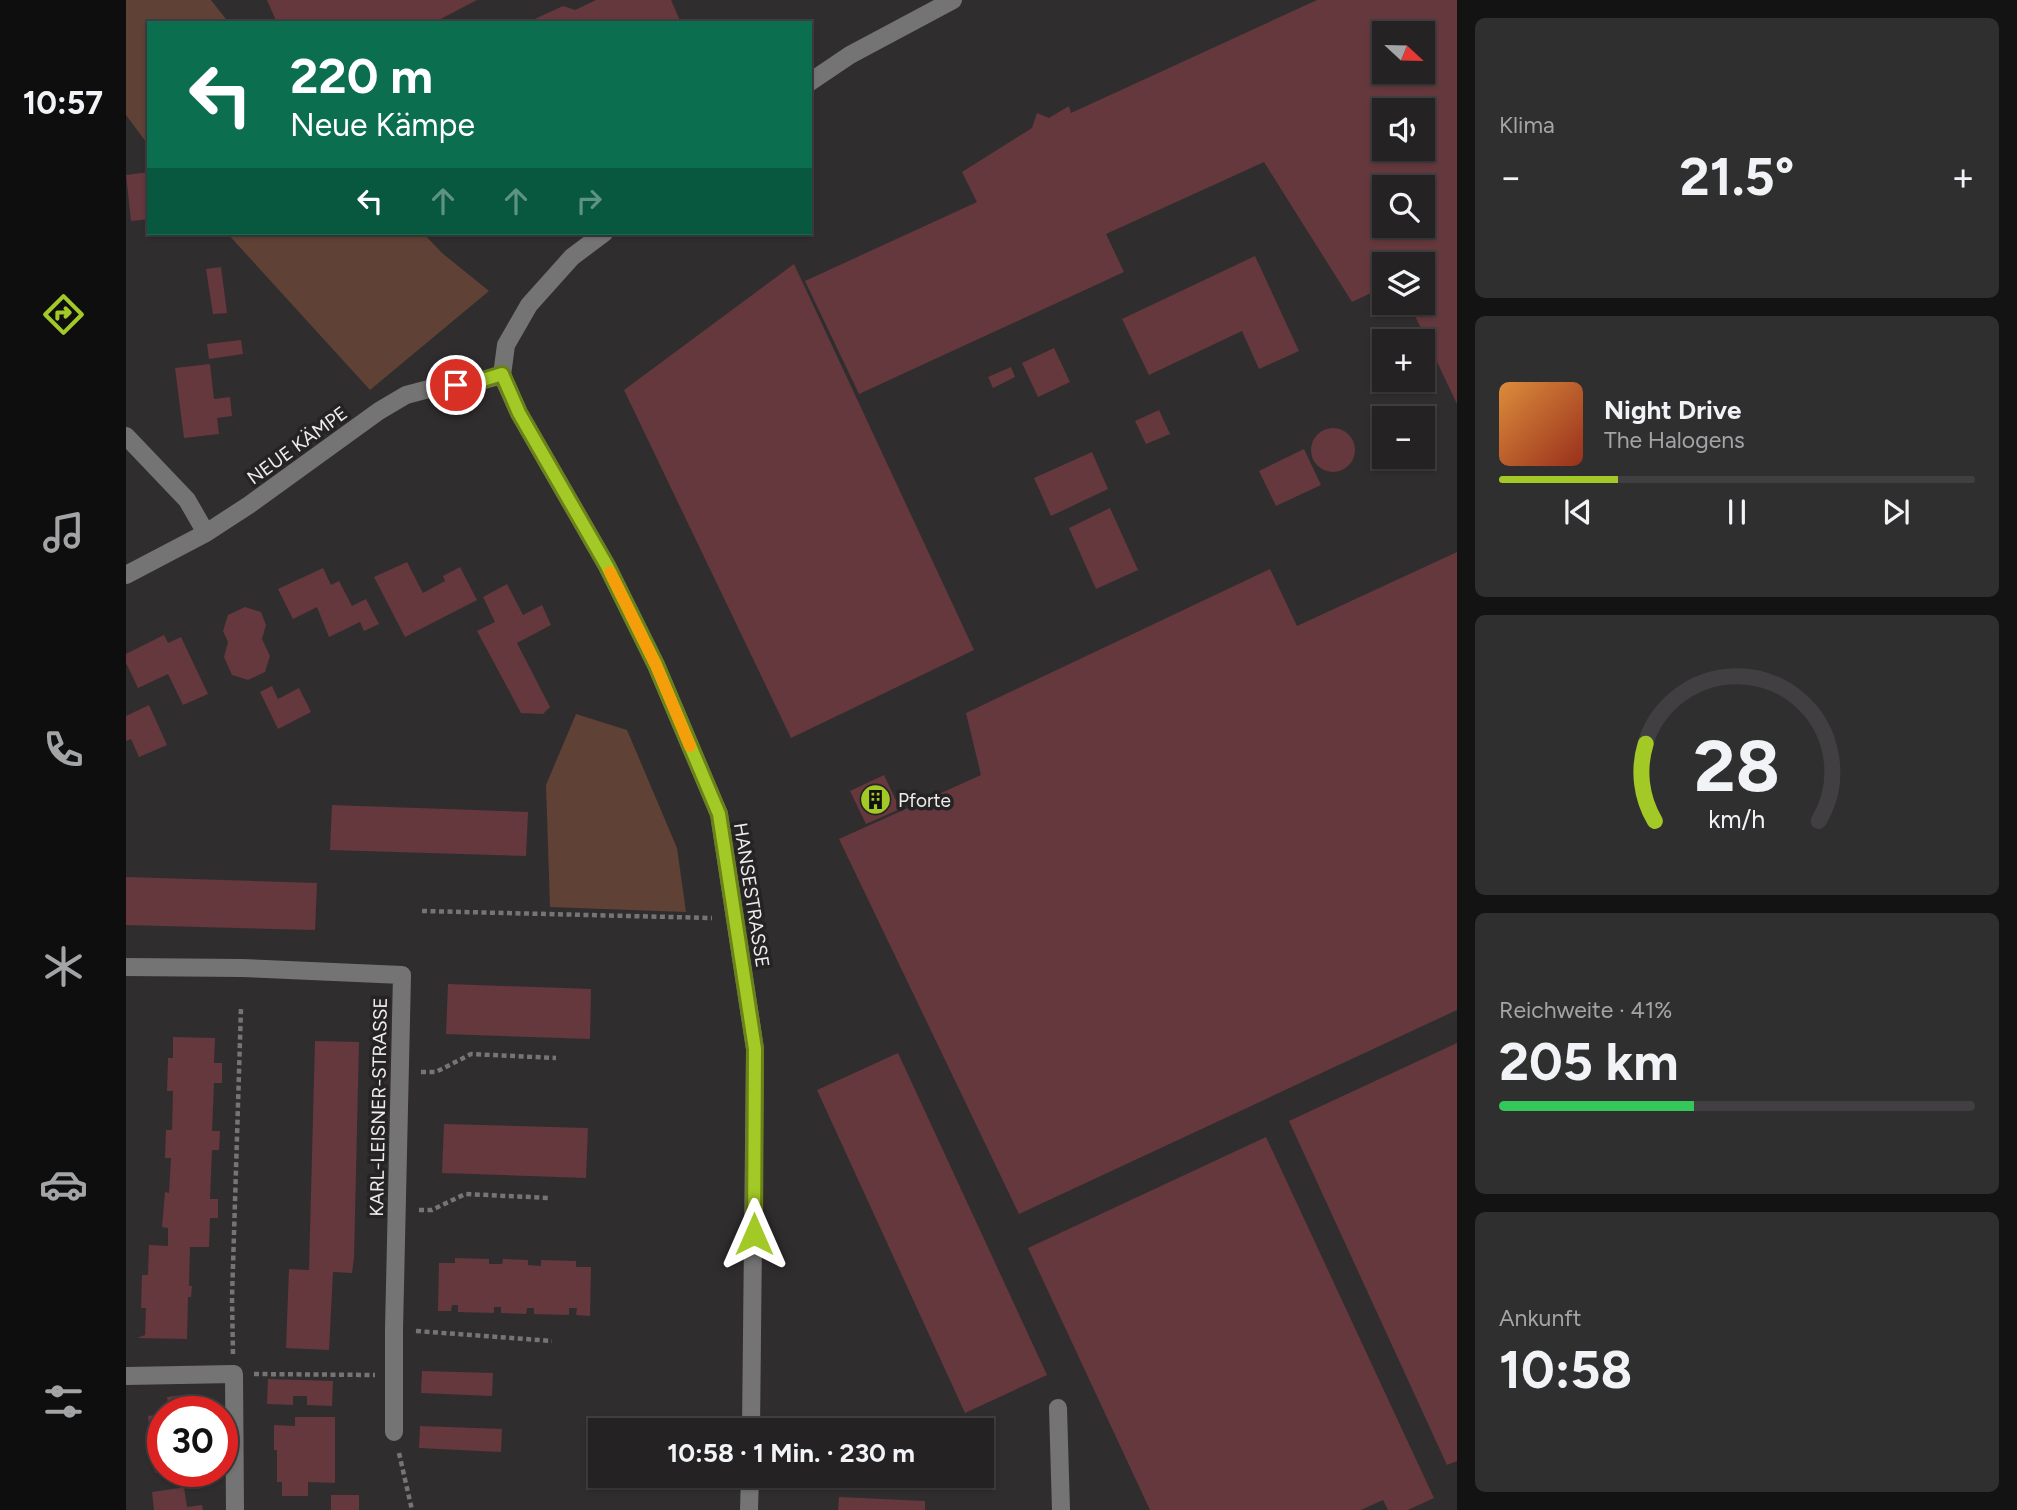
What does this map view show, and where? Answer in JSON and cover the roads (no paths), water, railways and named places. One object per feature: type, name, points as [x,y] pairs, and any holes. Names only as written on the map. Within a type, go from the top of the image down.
[{"type":"street","points":[[812,81],[850,55],[953,0]]},
{"type":"street","points":[[502,374],[506,345],[529,305],[572,257],[601,235]]},
{"type":"street","name":"NEUE KÄMPE","points":[[126,575],[206,533],[290,477],[379,411],[406,395],[440,386],[473,383],[502,374]]},
{"type":"street","name":"HANSESTRASSE","points":[[502,374],[519,413],[607,566],[656,665],[719,814],[755,1049],[751,1418]]},
{"type":"street","points":[[126,436],[187,500],[206,533]]},
{"type":"street","name":"KARL-LEISNER-STRASSE","points":[[126,967],[242,968],[402,975],[394,1432]]},
{"type":"street","points":[[126,1376],[234,1374],[235,1510]]},
{"type":"street","points":[[1058,1408],[1061,1510]]},
{"type":"street","points":[[749,1510],[750,1488]]},
{"type":"place","name":"Pforte","points":[[875,800]]}]
